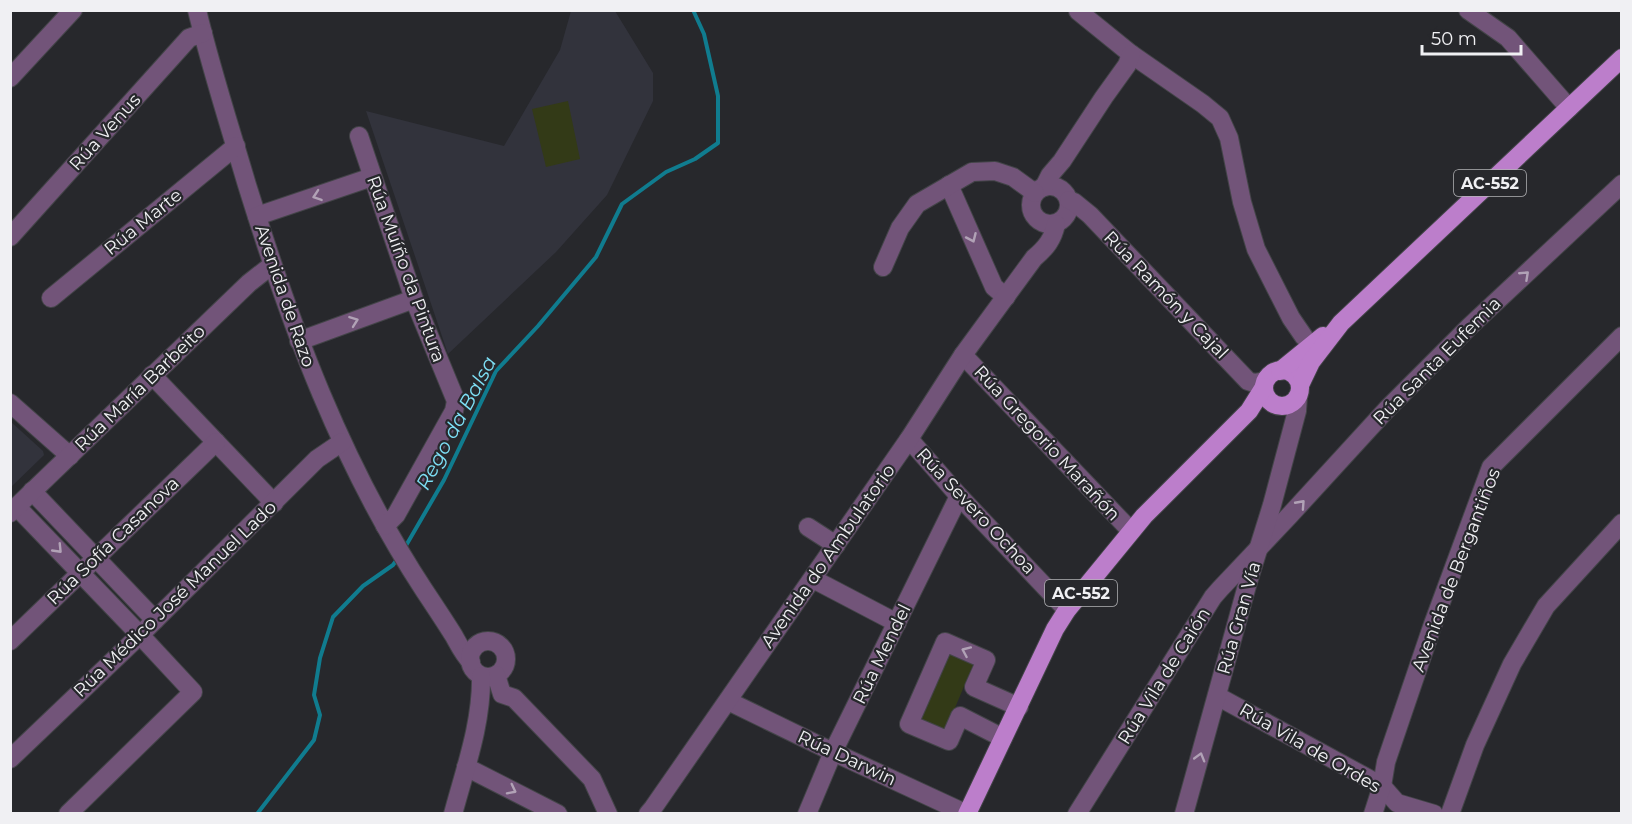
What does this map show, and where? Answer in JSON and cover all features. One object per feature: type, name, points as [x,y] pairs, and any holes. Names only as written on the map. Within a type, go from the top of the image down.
[{"type":"main road","name":"AC-552","points":[[967,813],[1055,630],[1067,610],[1131,531],[1156,503],[1249,411],[1270,380],[1295,357],[1334,328],[1622,58]]},
{"type":"main road","name":"AC-552","points":[[1299,391],[1311,362],[1334,328]]},
{"type":"main road","points":[[1249,411],[1292,404],[1299,391],[1298,380],[1291,373],[1270,380],[1267,399],[1278,406]]},
{"type":"street","points":[[10,78],[73,10]]},
{"type":"street","name":"Avenida de Razo","points":[[197,10],[272,266],[299,341],[342,442],[397,548],[463,654],[488,672]]},
{"type":"street","points":[[1468,10],[1508,38],[1569,108]]},
{"type":"street","points":[[1078,11],[1131,54],[1220,118],[1229,138],[1242,202],[1256,249],[1291,318],[1304,337]]},
{"type":"street","name":"Rúa Venus","points":[[10,237],[189,38],[202,33]]},
{"type":"street","points":[[1052,192],[1068,213],[1061,221],[1047,222],[1034,216],[1030,204],[1052,192],[1059,180],[1062,161],[1127,65],[1131,54]]},
{"type":"street","name":"Rúa Muíño da Pintura","points":[[359,136],[414,299],[456,401],[454,411],[396,515],[385,526]]},
{"type":"street","name":"Rúa Marte","points":[[51,298],[236,146]]},
{"type":"street","name":"Rúa Ramón y Cajal","points":[[883,267],[900,228],[917,204],[972,172],[995,171],[1074,202],[1090,215],[1248,381],[1270,380]]},
{"type":"street","points":[[257,216],[372,177]]},
{"type":"street","name":"Rúa Santa Eufemia","points":[[1260,546],[1388,408],[1469,327],[1622,184]]},
{"type":"street","points":[[949,185],[994,287],[1006,297]]},
{"type":"street","name":"Avenida do Ambulatorio","points":[[648,813],[813,579],[909,439],[963,355],[1034,258],[1047,222]]},
{"type":"street","name":"Rúa María Barbeito","points":[[14,510],[249,283],[272,266]]},
{"type":"street","points":[[299,341],[414,299]]},
{"type":"street","points":[[1295,357],[1304,337],[1334,328]]},
{"type":"street","name":"Avenida de Bergantiños","points":[[1373,813],[1382,786],[1386,762],[1491,467],[1622,336]]},
{"type":"street","name":"Rúa Gregorio Marañón","points":[[963,355],[1131,531]]},
{"type":"street","points":[[152,375],[274,503]]},
{"type":"street","name":"Rúa Gran Vía","points":[[1184,813],[1294,422],[1299,391]]},
{"type":"street","points":[[10,404],[70,456]]},
{"type":"street","points":[[1278,406],[1294,422]]},
{"type":"street","name":"Rúa Severo Ochoa","points":[[909,439],[959,496],[1067,610]]},
{"type":"street","name":"Rúa Sofía Casanova","points":[[10,641],[216,442]]},
{"type":"street","name":"Rúa Médico José Manuel Lado","points":[[10,759],[140,635],[318,459],[342,442]]},
{"type":"street","points":[[32,491],[155,620]]},
{"type":"street","name":"Rúa Mendel","points":[[807,813],[834,752],[959,496]]},
{"type":"street","points":[[14,510],[80,573],[193,692],[68,813]]},
{"type":"street","points":[[1450,813],[1475,745],[1512,664],[1546,606],[1622,523]]},
{"type":"street","points":[[808,527],[836,545]]},
{"type":"street","name":"Rúa Vila de Caión","points":[[1077,813],[1213,597],[1260,546]]},
{"type":"street","points":[[813,579],[897,623]]},
{"type":"street","points":[[453,813],[480,715],[482,687],[488,672],[506,659],[503,650],[494,643],[468,641],[454,637]]},
{"type":"street","points":[[945,642],[986,660],[974,687],[949,741],[909,724],[945,642]]},
{"type":"street","points":[[482,643],[473,650],[488,672],[510,683],[508,696]]},
{"type":"street","points":[[974,687],[1019,707]]},
{"type":"street","points":[[480,715],[496,695],[508,696],[592,779],[608,813]]},
{"type":"street","name":"Rúa Vila de Ordes","points":[[1217,696],[1382,786],[1397,802],[1434,813]]},
{"type":"street","name":"Rúa Darwin","points":[[728,701],[967,813]]},
{"type":"street","points":[[960,716],[1003,738]]},
{"type":"street","points":[[465,767],[558,813]]},
{"type":"shaded area","points":[[571,11],[615,11],[653,73],[653,101],[607,195],[556,252],[448,354],[366,111],[504,146],[560,50]]},
{"type":"shaded area","points":[[10,421],[43,451],[44,455],[11,487]]},
{"type":"green space","points":[[568,101],[580,159],[546,167],[532,109]]},
{"type":"green space","points":[[946,652],[973,665],[944,734],[916,722]]},
{"type":"waterway","name":"Rego da Balsa","points":[[404,549],[444,480],[496,371],[538,326],[596,257],[622,204],[666,172],[695,159],[718,143],[718,96],[704,34],[693,10]]},
{"type":"waterway","name":"Rego da Balsa","points":[[257,814],[314,740],[320,715],[314,695],[320,658],[333,617],[363,586],[393,565],[398,558]]}]
